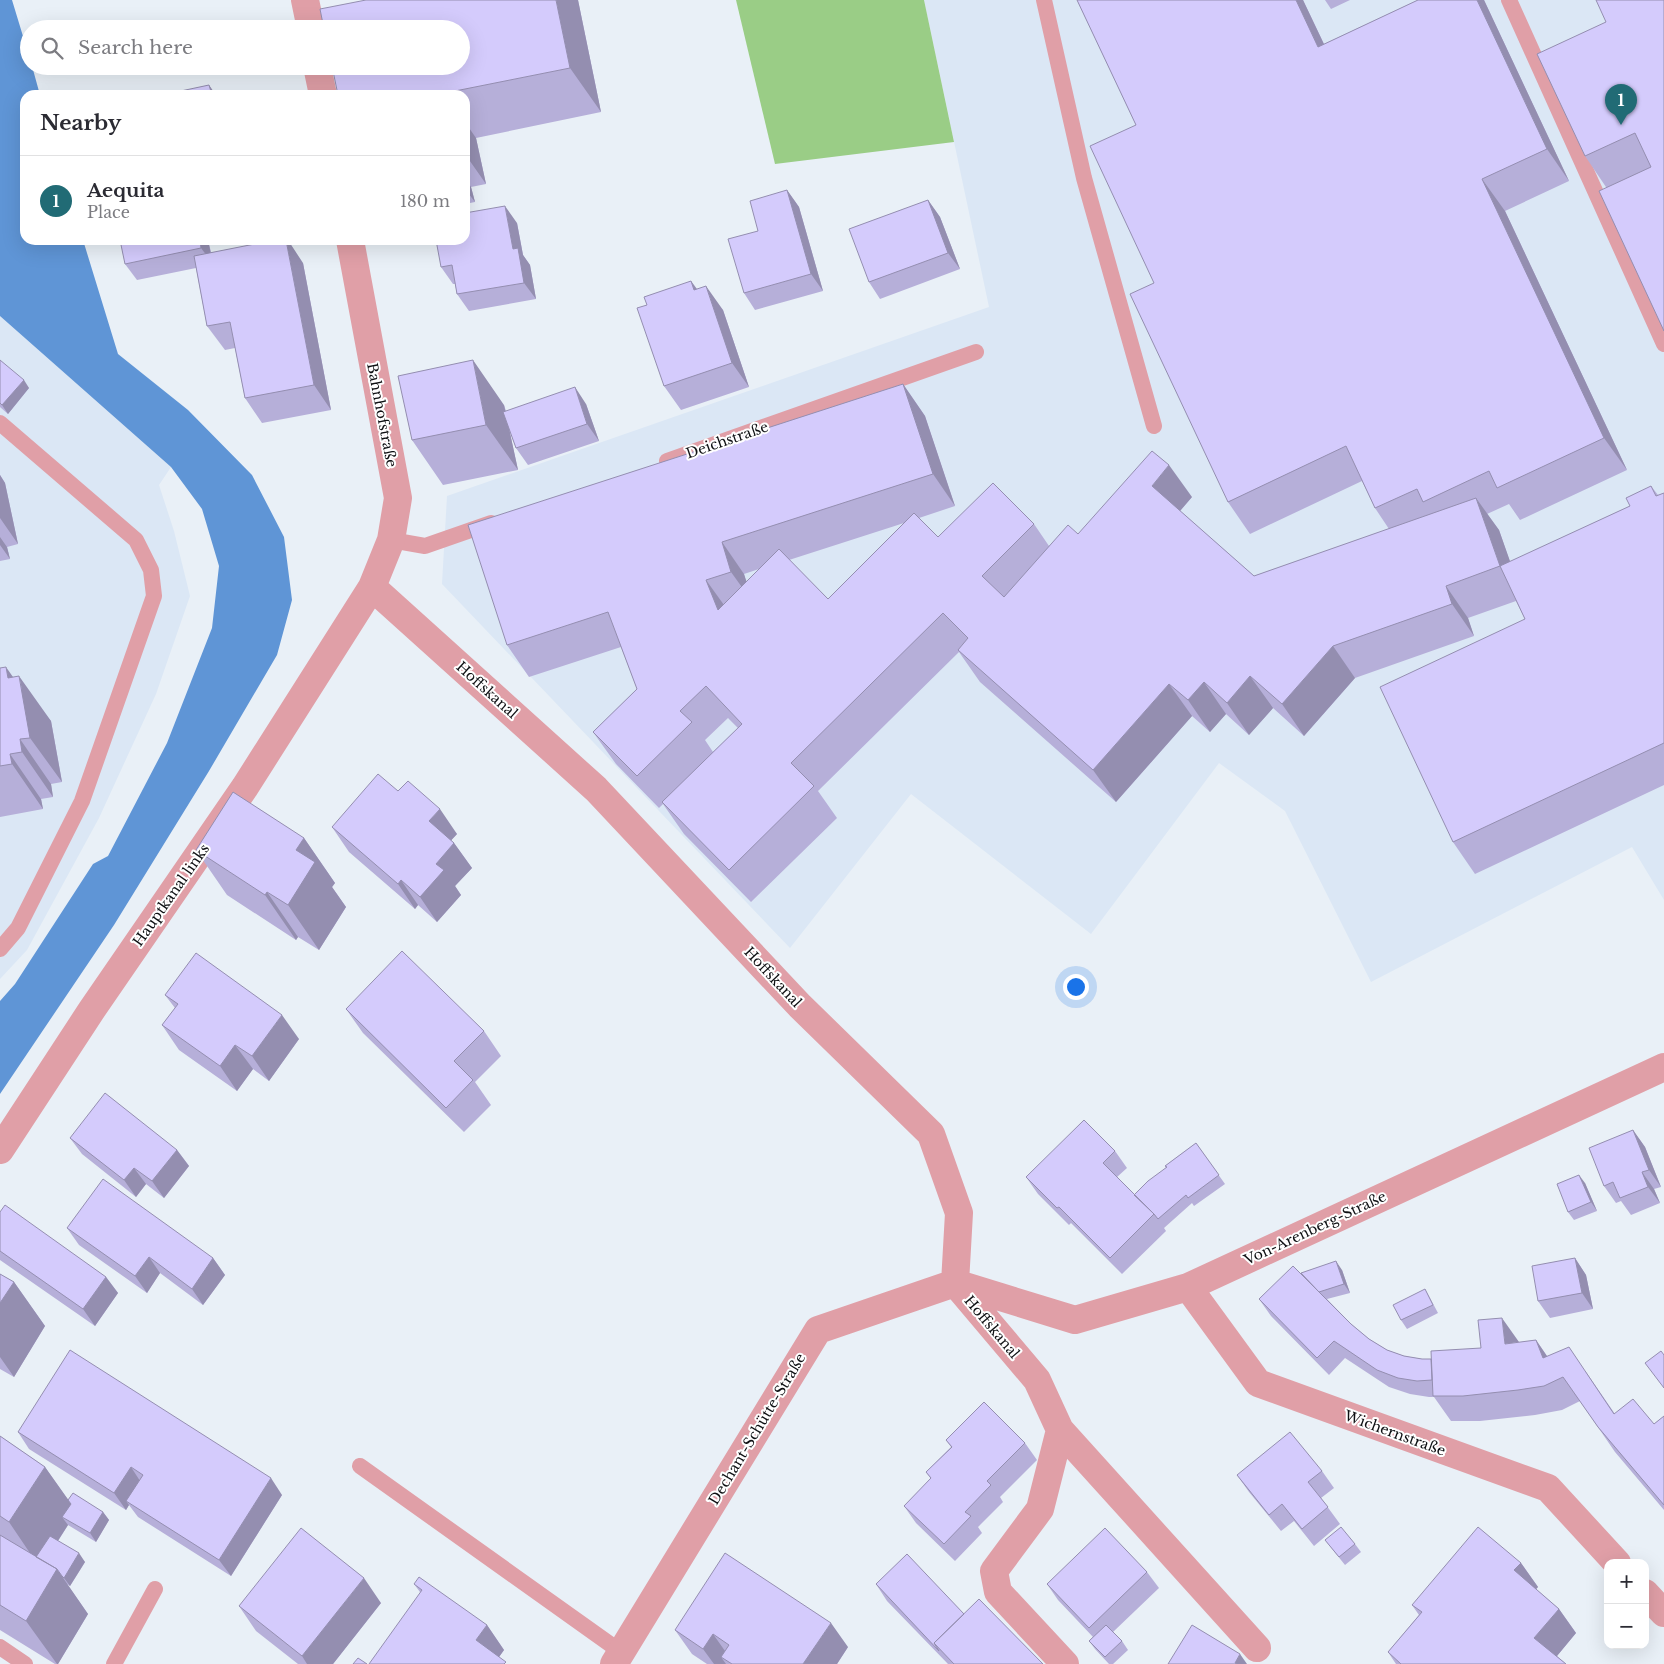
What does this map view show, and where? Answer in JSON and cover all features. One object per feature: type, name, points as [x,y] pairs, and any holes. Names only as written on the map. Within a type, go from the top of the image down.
[{"type":"street","points":[[305,0],[308,20]]},
{"type":"street","points":[[320,75],[322,90]]},
{"type":"street","name":"Bahnhofstraße","points":[[351,245],[398,498],[391,540],[372,587]]},
{"type":"street","name":"Hauptkanal links","points":[[0,1150],[91,1011],[245,787],[372,587]]},
{"type":"street","name":"Hoffskanal","points":[[372,587],[596,789],[800,1006],[931,1134],[959,1213],[955,1283],[1037,1380],[1060,1430],[1257,1648]]},
{"type":"street","name":"Von-Arenberg-Straße","points":[[955,1283],[1075,1320],[1188,1287],[1664,1067]]},
{"type":"street","name":"Dechant-Schütte-Straße","points":[[617,1658],[818,1330],[955,1283]]},
{"type":"street","name":"Wichernstraße","points":[[1188,1287],[1258,1383],[1548,1488],[1613,1559]]},
{"type":"street","points":[[1060,1430],[1040,1509],[994,1571],[998,1592],[1065,1664]]},
{"type":"street","points":[[1649,1597],[1664,1613]]},
{"type":"lane","points":[[1044,0],[1084,178],[1154,426]]},
{"type":"lane","points":[[1509,0],[1664,344]]},
{"type":"lane","name":"Deichstraße","points":[[650,467],[976,352]]},
{"type":"lane","points":[[0,423],[136,540],[151,570],[154,596],[82,801],[18,928],[0,949]]},
{"type":"lane","points":[[391,540],[425,546],[509,517]]},
{"type":"lane","name":"Dechant-Schütte-Straße","points":[[360,1466],[617,1658]]},
{"type":"lane","points":[[114,1664],[155,1589]]},
{"type":"lane","points":[[0,1646],[26,1664]]},
{"type":"shaded area","points":[[924,0],[1664,0],[1664,900],[1632,847],[1371,982],[1285,811],[1219,763],[1091,934],[911,794],[790,948],[442,584],[447,496],[989,307]]},
{"type":"shaded area","points":[[0,316],[171,467],[159,485],[174,531],[190,596],[156,694],[99,818],[27,950],[0,979]]},
{"type":"green space","points":[[736,0],[924,0],[954,142],[775,164]]},
{"type":"water","points":[[0,0],[12,0],[20,26],[20,75],[34,75],[39,90],[20,90],[20,245],[85,245],[118,354],[188,410],[252,475],[284,537],[292,600],[277,655],[209,771],[114,925],[0,1094],[0,1001],[15,984],[93,864],[108,856],[167,743],[212,628],[219,566],[202,509],[171,467],[0,316]]},
{"type":"building","points":[[366,0],[556,0],[570,68],[460,90],[337,90],[334,75],[470,75],[470,20],[322,20],[320,9]]},
{"type":"building","points":[[1077,0],[1296,0],[1318,47],[1418,0],[1477,0],[1547,149],[1482,179],[1604,438],[1497,488],[1489,471],[1423,502],[1417,489],[1375,508],[1346,446],[1228,502],[1130,294],[1154,283],[1090,146],[1136,125]]},
{"type":"building","points":[[1596,0],[1664,0],[1664,331],[1599,191],[1651,167],[1635,133],[1585,156],[1537,54],[1606,22]]},
{"type":"building","points":[[209,85],[210,90],[186,90]]},
{"type":"building","points":[[787,190],[811,274],[744,293],[728,239],[758,231],[750,201]]},
{"type":"building","points":[[928,200],[948,253],[869,282],[849,229]]},
{"type":"building","points":[[505,206],[513,249],[518,248],[524,283],[457,294],[452,265],[441,267],[437,245],[470,245],[470,212]]},
{"type":"building","points":[[121,245],[201,245],[201,248],[125,264]]},
{"type":"building","points":[[250,245],[287,245],[314,385],[245,398],[230,322],[207,326],[194,256]]},
{"type":"building","points":[[691,281],[694,290],[706,286],[732,363],[664,386],[637,308],[647,305],[644,297]]},
{"type":"building","points":[[0,360],[24,380],[2,405],[0,403]]},
{"type":"building","points":[[473,360],[486,425],[412,440],[398,376]]},
{"type":"building","points":[[903,384],[933,474],[722,542],[731,572],[706,580],[718,610],[779,549],[828,599],[914,513],[938,537],[993,483],[1034,524],[982,576],[1004,597],[1068,525],[1078,534],[1152,451],[1169,465],[1152,486],[1254,576],[1476,498],[1500,566],[1446,586],[1452,604],[1333,646],[1282,704],[1250,676],[1227,703],[1204,682],[1188,700],[1169,684],[1093,770],[958,650],[968,638],[943,613],[791,763],[814,786],[729,870],[662,802],[742,724],[706,686],[680,711],[692,722],[637,776],[593,732],[637,689],[608,612],[507,645],[468,525]]},
{"type":"building","points":[[575,387],[587,424],[516,448],[503,412]]},
{"type":"building","points":[[1651,486],[1656,496],[1664,493],[1664,743],[1453,842],[1380,687],[1525,619],[1500,566],[1630,506],[1626,498]]},
{"type":"building","points":[[6,667],[8,678],[19,676],[30,738],[20,739],[22,752],[10,754],[12,764],[0,766],[0,668]]},
{"type":"building","points":[[378,774],[398,791],[408,781],[440,809],[429,821],[454,843],[436,864],[444,870],[420,897],[401,880],[398,884],[332,827]]},
{"type":"building","points":[[233,792],[304,838],[296,850],[315,862],[288,905],[267,892],[265,895],[196,850]]},
{"type":"building","points":[[402,951],[484,1031],[454,1061],[473,1080],[446,1108],[346,1009]]},
{"type":"building","points":[[196,953],[282,1015],[252,1056],[235,1045],[220,1066],[162,1025],[178,1004],[165,995]]},
{"type":"building","points":[[105,1093],[177,1150],[152,1181],[134,1168],[124,1180],[70,1138]]},
{"type":"building","points":[[1084,1120],[1115,1151],[1103,1163],[1154,1214],[1110,1258],[1026,1177]]},
{"type":"building","points":[[1633,1130],[1649,1170],[1642,1172],[1648,1187],[1620,1198],[1613,1182],[1604,1186],[1589,1148]]},
{"type":"building","points":[[1196,1143],[1219,1175],[1188,1198],[1186,1195],[1158,1219],[1134,1195],[1148,1181],[1167,1167],[1165,1166]]},
{"type":"building","points":[[1579,1175],[1591,1202],[1568,1212],[1557,1184]]},
{"type":"building","points":[[103,1179],[213,1258],[192,1289],[149,1257],[135,1276],[67,1228]]},
{"type":"building","points":[[5,1205],[106,1277],[83,1309],[0,1251],[0,1212]]},
{"type":"building","points":[[1575,1258],[1582,1293],[1538,1301],[1532,1266]]},
{"type":"building","points":[[1336,1261],[1344,1284],[1319,1292],[1301,1273]]},
{"type":"building","points":[[1293,1266],[1351,1324],[1369,1339],[1387,1350],[1404,1356],[1431,1359],[1432,1380],[1417,1381],[1398,1378],[1377,1370],[1334,1341],[1317,1358],[1259,1299]]},
{"type":"building","points":[[0,1274],[14,1282],[0,1303]]},
{"type":"building","points":[[1425,1289],[1433,1305],[1401,1320],[1393,1305]]},
{"type":"building","points":[[1502,1318],[1505,1344],[1536,1340],[1543,1358],[1569,1347],[1614,1414],[1633,1399],[1654,1424],[1664,1416],[1664,1505],[1598,1427],[1563,1377],[1544,1386],[1518,1390],[1463,1396],[1433,1396],[1431,1351],[1481,1348],[1478,1320]]},
{"type":"building","points":[[70,1350],[271,1478],[219,1560],[126,1501],[143,1475],[131,1467],[114,1493],[18,1432]]},
{"type":"building","points":[[1661,1351],[1664,1355],[1664,1388],[1645,1363]]},
{"type":"building","points":[[984,1402],[1025,1443],[987,1481],[991,1485],[965,1512],[971,1516],[944,1544],[904,1506],[931,1478],[926,1472],[952,1447],[946,1440]]},
{"type":"building","points":[[1290,1432],[1322,1471],[1308,1482],[1328,1507],[1302,1529],[1282,1504],[1269,1515],[1237,1475]]},
{"type":"building","points":[[0,1436],[45,1467],[9,1522],[0,1516]]},
{"type":"building","points":[[73,1493],[103,1512],[90,1533],[62,1517],[71,1504],[68,1500]]},
{"type":"building","points":[[1341,1527],[1355,1544],[1339,1557],[1325,1540]]},
{"type":"building","points":[[1478,1527],[1521,1563],[1514,1570],[1559,1609],[1534,1638],[1566,1664],[1401,1664],[1388,1652],[1422,1612],[1412,1605]]},
{"type":"building","points":[[301,1528],[364,1578],[302,1656],[239,1606]]},
{"type":"building","points":[[1105,1528],[1147,1572],[1089,1628],[1047,1584]]},
{"type":"building","points":[[0,1535],[57,1569],[26,1621],[0,1605]]},
{"type":"building","points":[[50,1536],[79,1553],[64,1578],[57,1569],[36,1557]]},
{"type":"building","points":[[725,1553],[831,1623],[803,1664],[732,1664],[721,1657],[729,1645],[713,1634],[703,1649],[675,1630]]},
{"type":"building","points":[[907,1554],[964,1614],[934,1643],[939,1651],[876,1584]]},
{"type":"building","points":[[419,1577],[487,1625],[476,1640],[506,1662],[504,1664],[369,1664],[422,1590],[414,1584]]},
{"type":"building","points":[[979,1599],[1043,1664],[954,1664],[934,1643]]},
{"type":"building","points":[[1106,1625],[1122,1641],[1105,1657],[1089,1641]]},
{"type":"building","points":[[1192,1625],[1240,1654],[1235,1663],[1237,1664],[1168,1664]]},
{"type":"building","points":[[358,1658],[367,1664],[353,1664]]},
{"type":"place","name":"Aequita","points":[[1621,125]]}]
